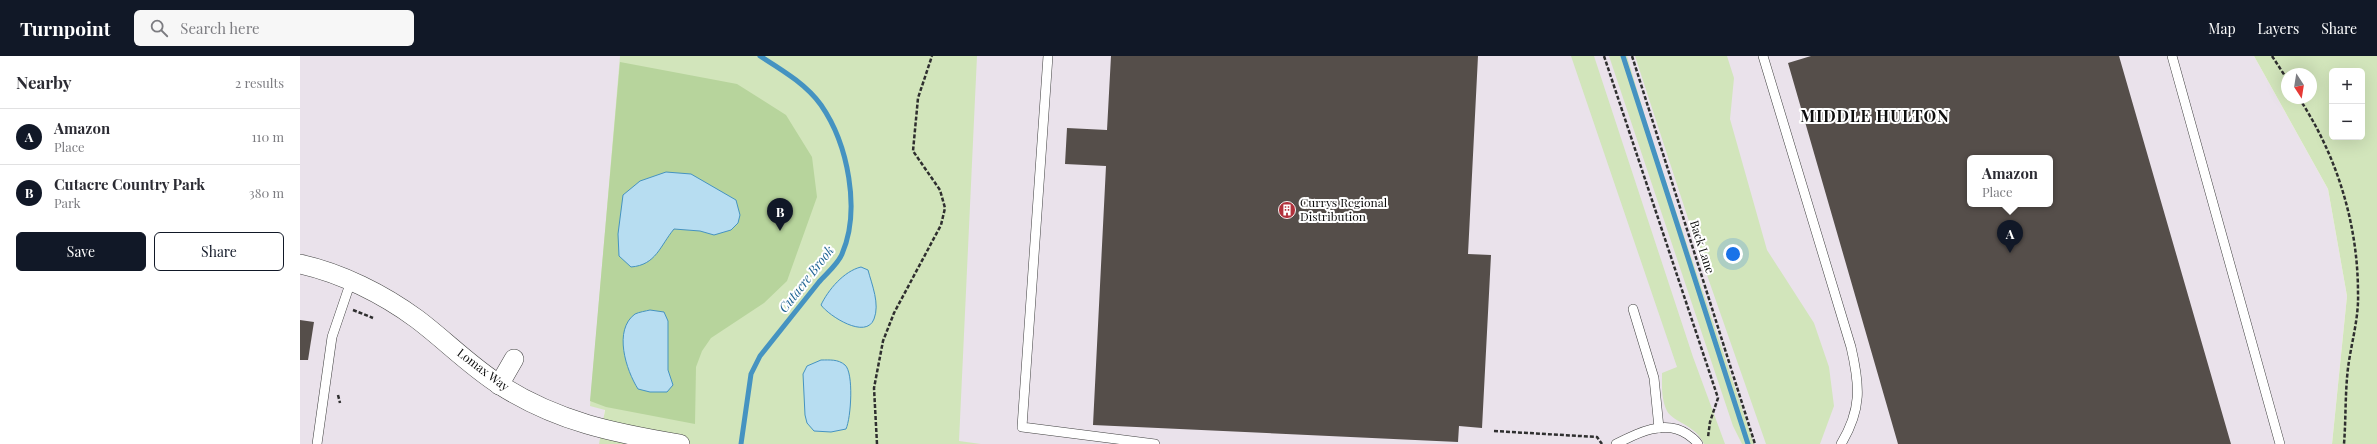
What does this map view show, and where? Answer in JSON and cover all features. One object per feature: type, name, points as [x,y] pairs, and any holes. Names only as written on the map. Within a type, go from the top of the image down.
[{"type":"street","name":"Lomax Way","points":[[300,264],[317,268],[351,282],[392,302],[499,385],[537,407],[594,428],[680,444]]},
{"type":"street","points":[[499,385],[514,359]]},
{"type":"lane","points":[[1048,56],[1022,427],[1155,444]]},
{"type":"lane","points":[[1763,56],[1851,347],[1857,374],[1858,395],[1856,414],[1841,444]]},
{"type":"lane","points":[[2172,56],[2280,444]]},
{"type":"lane","points":[[317,444],[332,337],[351,282]]},
{"type":"lane","points":[[1633,309],[1654,378],[1659,428]]},
{"type":"lane","points":[[1616,444],[1637,433],[1659,428],[1678,428],[1696,440],[1698,444]]},
{"type":"path","points":[[877,444],[874,388],[883,341],[894,313],[941,225],[945,208],[940,190],[913,151],[918,98],[932,56]]},
{"type":"path","points":[[1604,56],[1718,398],[1710,422],[1708,444]]},
{"type":"path","name":"Back Lane","points":[[1632,56],[1755,444]]},
{"type":"path","points":[[2272,56],[2281,70]]},
{"type":"path","points":[[2303,104],[2310,113],[2338,174],[2354,234],[2358,294],[2348,370],[2344,444]]},
{"type":"path","points":[[343,306],[373,318]]},
{"type":"path","points":[[338,395],[340,403]]},
{"type":"path","points":[[1494,431],[1597,437],[1602,444]]},
{"type":"shaded area","points":[[300,56],[644,56],[601,444],[300,444]]},
{"type":"shaded area","points":[[962,56],[2254,56],[2328,189],[2347,296],[2332,444],[944,444]]},
{"type":"green space","points":[[620,56],[977,56],[959,441],[981,444],[599,444],[605,410],[590,406]]},
{"type":"green space","points":[[1571,56],[1594,56],[1693,357],[1725,444],[1704,444],[1695,432],[1670,415],[1665,406],[1662,392],[1662,373],[1677,367]]},
{"type":"green space","points":[[1609,56],[1627,56],[1652,140],[1754,444],[1742,444],[1733,426]]},
{"type":"green space","points":[[1635,56],[1727,56],[1734,78],[1730,119],[1767,250],[1814,323],[1829,367],[1834,406],[1820,444],[1766,444],[1700,255]]},
{"type":"green space","points":[[2254,56],[2377,56],[2377,444],[2332,444],[2347,296],[2328,189]]},
{"type":"green space","points":[[620,62],[737,84],[786,115],[812,157],[817,197],[787,281],[764,303],[711,338],[702,351],[696,367],[695,424],[606,407],[590,401]]},
{"type":"water","points":[[666,172],[691,174],[736,200],[740,215],[738,223],[731,230],[714,235],[700,231],[674,229],[652,259],[646,263],[631,267],[619,256],[618,234],[623,195],[640,181]]},
{"type":"water","points":[[861,267],[868,270],[875,294],[876,313],[870,325],[856,327],[839,320],[825,310],[821,305],[832,287],[837,282],[855,269]]},
{"type":"water","points":[[650,310],[664,312],[668,321],[668,370],[673,385],[667,392],[650,392],[638,389],[629,372],[626,361],[623,340],[624,330],[628,321],[635,314]]},
{"type":"water","points":[[821,360],[834,360],[840,362],[845,365],[848,370],[851,396],[846,429],[831,432],[814,431],[807,423],[805,415],[803,374],[807,366]]},
{"type":"building","name":"Currys Regional Distribution","points":[[1111,56],[1478,56],[1468,254],[1491,255],[1482,428],[1459,426],[1458,442],[1093,425],[1106,166],[1065,164],[1067,128],[1107,130]]},
{"type":"building","points":[[1811,56],[2119,56],[2231,444],[1898,444],[1788,63]]},
{"type":"building","points":[[300,320],[314,322],[308,360],[300,360]]},
{"type":"waterway","name":"Cutacre Brook","points":[[741,444],[751,374],[760,356],[840,258],[848,237],[851,218],[851,198],[845,158],[830,121],[821,105],[808,90],[760,56]]},
{"type":"waterway","points":[[1623,56],[1748,444]]},
{"type":"place","name":"Currys Regional Distribution","points":[[1287,210]]},
{"type":"place","name":"Cutacre Country Park","points":[[780,231]]},
{"type":"place","name":"Amazon","points":[[2010,253]]},
{"type":"district","name":"MIDDLE HULTON","points":[[1875,116]]}]
